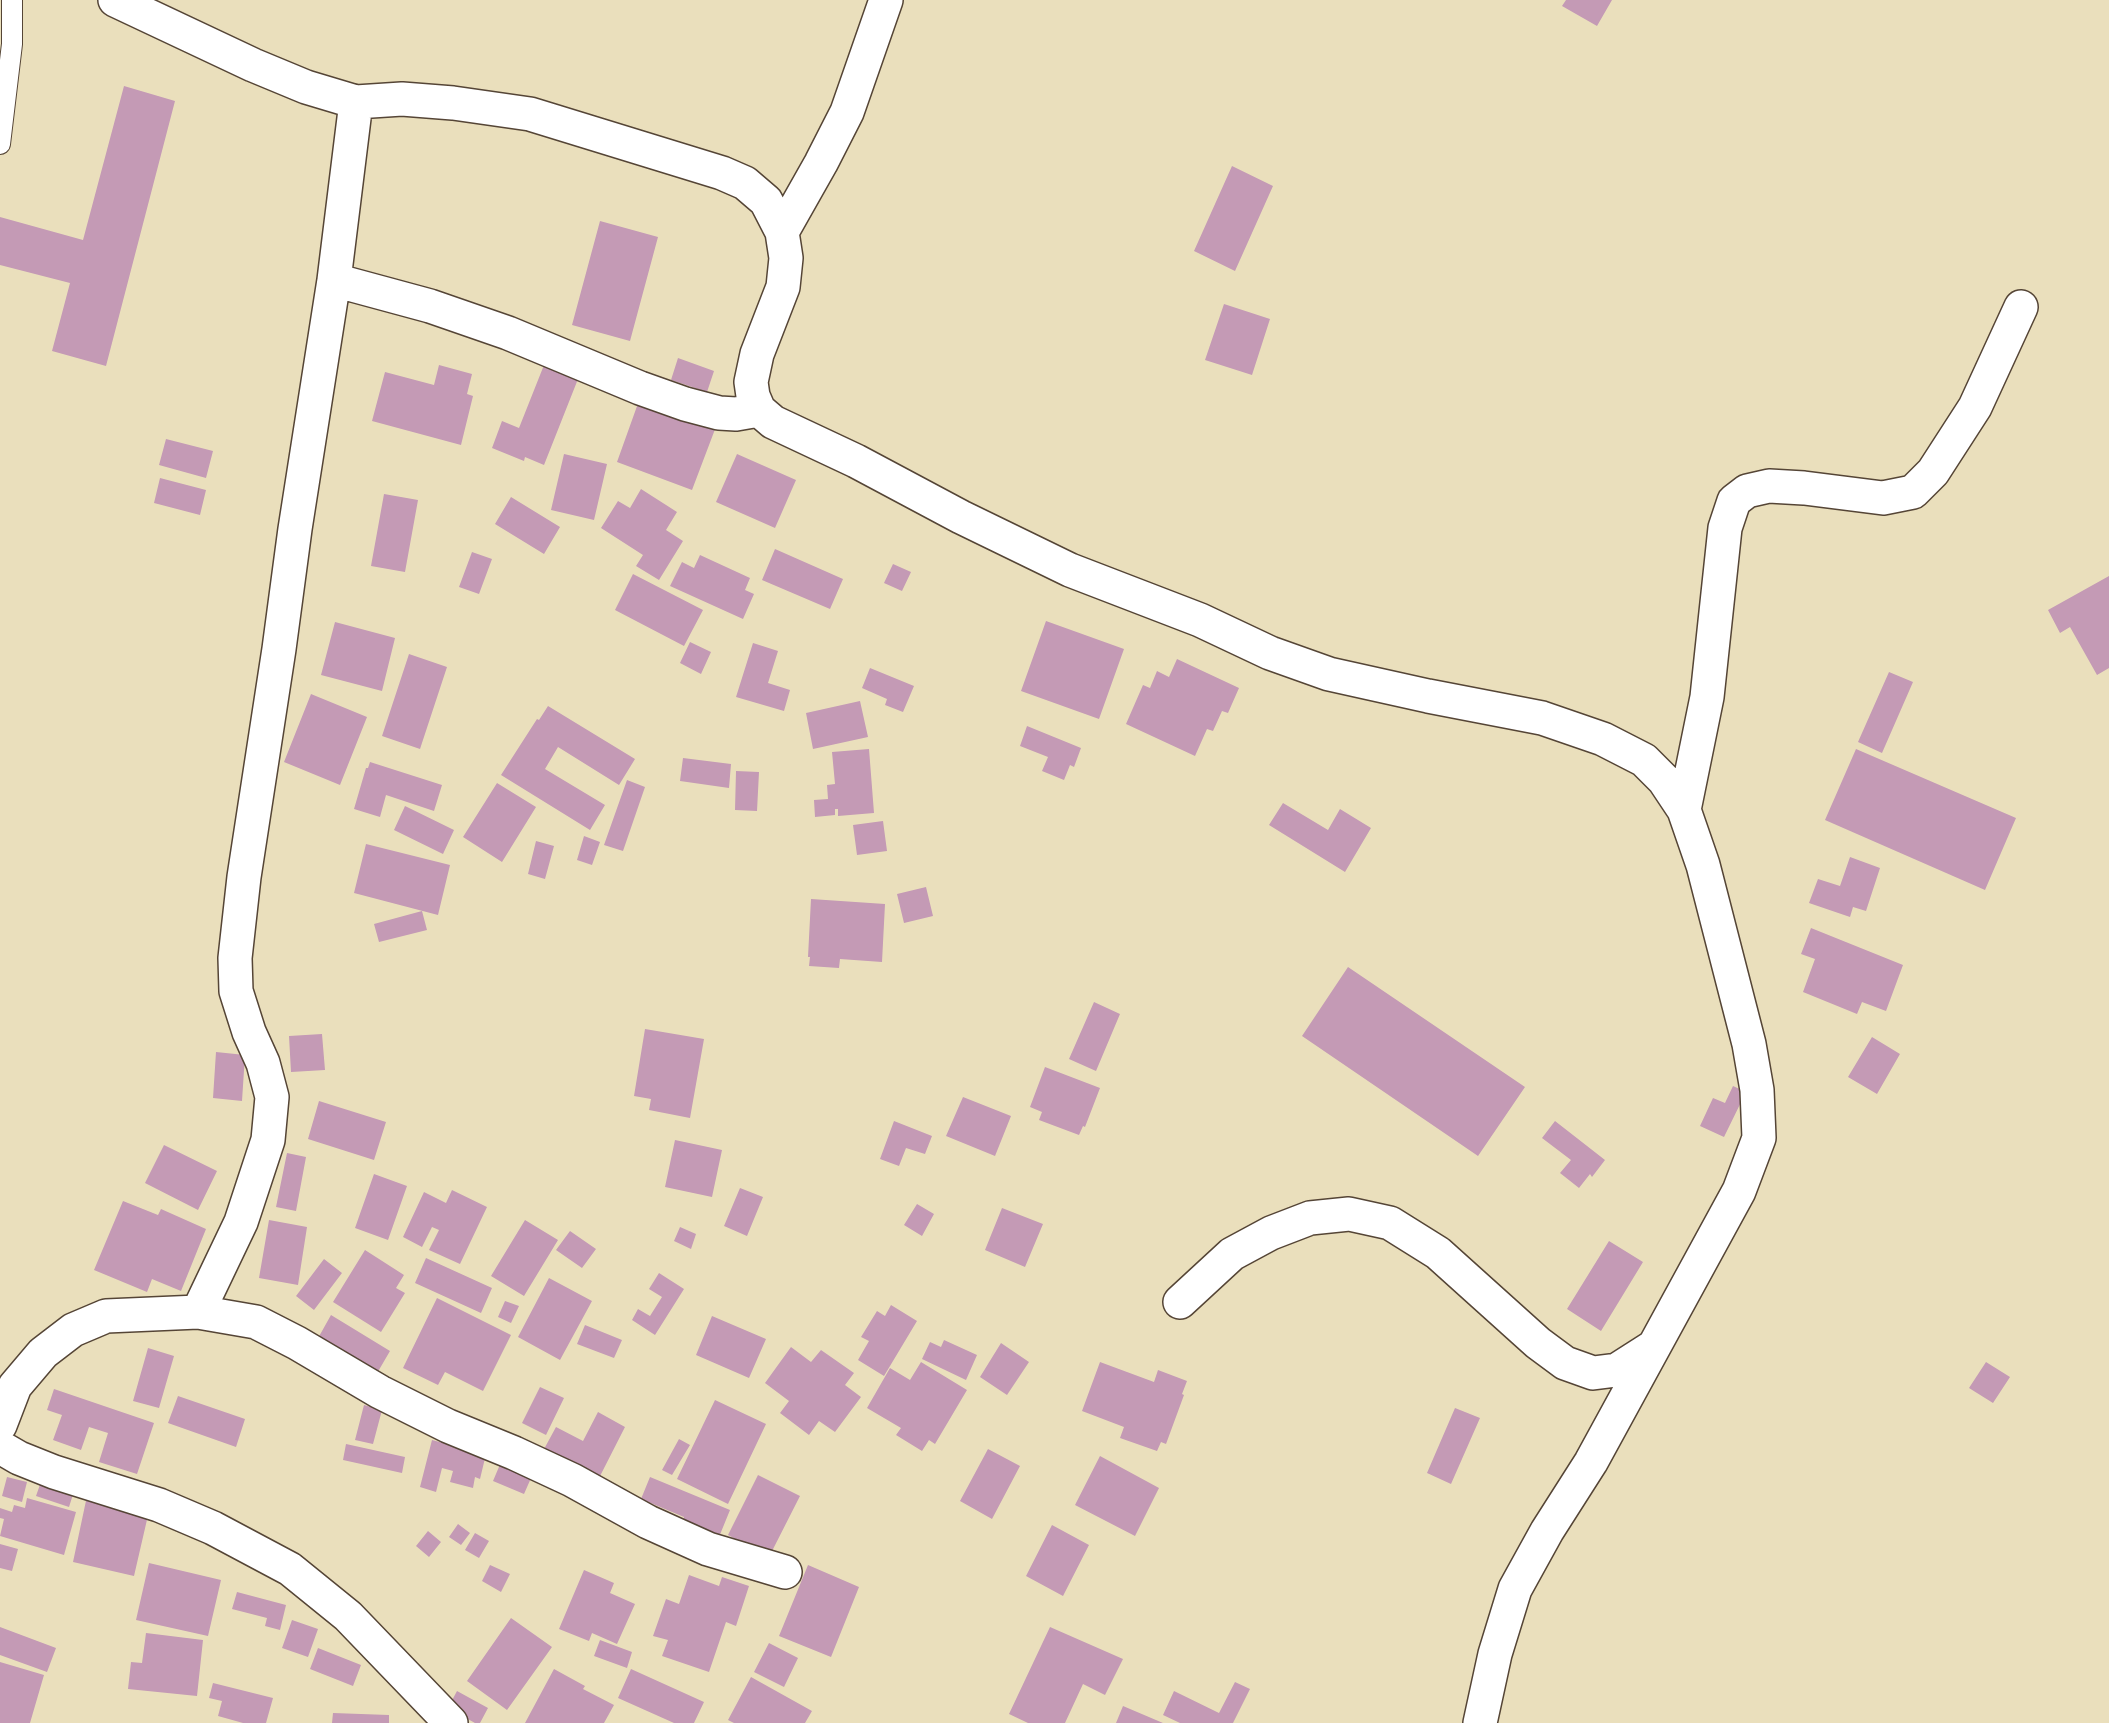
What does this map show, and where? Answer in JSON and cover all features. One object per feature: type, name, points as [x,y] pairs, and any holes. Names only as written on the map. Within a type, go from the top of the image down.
[{"type":"street","points":[[115,0],[253,65],[306,87],[356,102],[402,99],[453,103],[530,114],[699,166],[745,183],[766,201],[782,232],[786,258],[783,287],[752,374],[753,396],[759,410],[773,422],[856,460],[961,517],[1070,570],[1200,620],[1270,653],[1329,674],[1542,718],[1603,739],[1644,760],[1664,780],[1684,810],[1703,865],[1749,1044],[1758,1090],[1759,1138],[1739,1191],[1591,1462],[1547,1531],[1515,1589],[1494,1654],[1480,1723]]},
{"type":"street","points":[[782,232],[847,112],[886,0]]},
{"type":"street","points":[[198,1312],[241,1222],[268,1140],[272,1097],[263,1063],[249,1032],[236,991],[235,958],[244,877],[333,280],[356,102]]},
{"type":"street","points":[[333,280],[441,310],[508,333],[640,388],[685,404],[719,413],[736,414],[759,410]]},
{"type":"street","points":[[1684,810],[1707,697],[1725,528],[1734,501],[1748,491],[1769,486],[1883,498],[1913,492],[1933,472],[1975,407],[2021,307]]},
{"type":"street","points":[[1180,1302],[1232,1254],[1271,1233],[1310,1218],[1349,1214],[1390,1223],[1438,1252],[1538,1343],[1565,1363],[1593,1373],[1617,1370],[1655,1346]]},
{"type":"street","points":[[0,1425],[7,1385],[73,1330],[106,1316],[198,1312],[256,1322],[297,1343],[380,1392],[447,1426],[572,1480],[648,1522],[708,1549],[785,1572]]},
{"type":"street","points":[[0,1447],[19,1458],[54,1472],[159,1505],[213,1528],[290,1569],[348,1616],[451,1723]]},
{"type":"lane","points":[[0,144],[12,44],[12,0]]},
{"type":"building","points":[[1566,0],[1612,0],[1597,26],[1562,6]]},
{"type":"building","points":[[124,86],[175,101],[106,366],[52,351],[70,283],[0,265],[0,217],[83,240]]},
{"type":"building","points":[[1232,166],[1273,186],[1235,271],[1194,251]]},
{"type":"building","points":[[600,221],[658,237],[630,341],[572,325]]},
{"type":"building","points":[[1224,304],[1270,319],[1252,375],[1205,360]]},
{"type":"building","points":[[678,358],[714,371],[707,392],[671,380]]},
{"type":"building","points":[[439,365],[472,374],[467,394],[473,396],[461,445],[372,421],[385,372],[434,385]]},
{"type":"building","points":[[544,365],[578,379],[544,465],[525,457],[524,461],[492,448],[502,421],[519,428]]},
{"type":"building","points":[[641,395],[717,424],[692,490],[617,462]]},
{"type":"building","points":[[166,439],[213,451],[206,478],[159,465]]},
{"type":"building","points":[[564,454],[607,464],[594,520],[551,510]]},
{"type":"building","points":[[737,454],[796,480],[775,528],[716,502]]},
{"type":"building","points":[[160,478],[206,490],[200,515],[154,503]]},
{"type":"building","points":[[641,489],[677,512],[666,530],[683,541],[659,580],[636,566],[643,555],[601,528],[618,501],[630,508]]},
{"type":"building","points":[[384,494],[418,500],[405,572],[371,566]]},
{"type":"building","points":[[511,497],[560,527],[544,554],[495,524]]},
{"type":"building","points":[[775,549],[843,579],[830,609],[762,580]]},
{"type":"building","points":[[472,552],[492,559],[479,594],[459,587]]},
{"type":"building","points":[[700,555],[750,578],[745,590],[754,594],[743,619],[670,586],[682,562],[694,568]]},
{"type":"building","points":[[893,564],[911,572],[902,591],[884,583]]},
{"type":"building","points":[[633,574],[703,610],[684,646],[615,610]]},
{"type":"building","points":[[2109,576],[2109,668],[2097,675],[2070,627],[2060,633],[2048,610]]},
{"type":"building","points":[[1046,621],[1124,649],[1099,719],[1021,691]]},
{"type":"building","points":[[335,622],[395,638],[382,691],[321,675]]},
{"type":"building","points":[[690,642],[711,652],[701,674],[680,663]]},
{"type":"building","points":[[753,643],[778,651],[768,683],[790,690],[784,711],[736,697]]},
{"type":"building","points":[[409,654],[447,667],[420,749],[382,736]]},
{"type":"building","points":[[1177,659],[1239,688],[1228,713],[1222,711],[1213,731],[1207,729],[1195,756],[1126,724],[1143,685],[1150,688],[1157,671],[1169,677]]},
{"type":"building","points":[[870,668],[914,686],[903,712],[885,705],[887,699],[862,688]]},
{"type":"building","points":[[1889,672],[1913,682],[1882,753],[1858,742]]},
{"type":"building","points":[[311,694],[367,717],[340,785],[284,762]]},
{"type":"building","points":[[860,701],[868,737],[813,749],[806,713]]},
{"type":"building","points":[[548,706],[635,759],[619,785],[558,747],[545,769],[605,805],[590,830],[501,775]]},
{"type":"building","points":[[1027,726],[1081,748],[1074,767],[1070,765],[1064,780],[1042,771],[1048,757],[1020,746]]},
{"type":"building","points":[[869,749],[874,813],[838,816],[838,809],[835,809],[835,815],[815,817],[814,800],[828,799],[827,785],[835,784],[832,752]]},
{"type":"building","points":[[1856,749],[2016,818],[1985,890],[1825,820]]},
{"type":"building","points":[[683,758],[731,764],[729,788],[680,781]]},
{"type":"building","points":[[370,762],[442,785],[434,811],[386,795],[380,817],[354,809],[366,768]]},
{"type":"building","points":[[736,771],[759,772],[757,811],[735,810]]},
{"type":"building","points":[[627,780],[645,787],[623,851],[604,845]]},
{"type":"building","points":[[497,783],[536,807],[502,862],[463,837]]},
{"type":"building","points":[[1283,803],[1328,830],[1340,809],[1371,828],[1345,872],[1269,825]]},
{"type":"building","points":[[405,806],[454,830],[443,854],[394,830]]},
{"type":"building","points":[[883,821],[887,851],[857,855],[853,825]]},
{"type":"building","points":[[584,836],[600,842],[592,865],[577,860]]},
{"type":"building","points":[[536,841],[554,846],[545,879],[528,874]]},
{"type":"building","points":[[366,844],[450,865],[438,915],[354,893]]},
{"type":"building","points":[[1850,857],[1880,868],[1866,911],[1853,907],[1850,917],[1809,903],[1818,879],[1840,886]]},
{"type":"building","points":[[926,887],[933,916],[904,923],[897,894]]},
{"type":"building","points":[[811,899],[885,904],[882,962],[840,959],[839,968],[809,966]]},
{"type":"building","points":[[422,911],[427,930],[379,942],[374,924]]},
{"type":"building","points":[[1811,928],[1903,965],[1886,1011],[1862,1002],[1857,1014],[1803,992],[1815,959],[1801,954]]},
{"type":"building","points":[[1348,967],[1525,1087],[1478,1156],[1302,1036]]},
{"type":"building","points":[[1094,1002],[1120,1014],[1096,1071],[1069,1059]]},
{"type":"building","points":[[645,1029],[704,1039],[690,1118],[649,1110],[651,1099],[634,1096]]},
{"type":"building","points":[[322,1034],[325,1070],[291,1072],[289,1036]]},
{"type":"building","points":[[1872,1037],[1900,1054],[1877,1094],[1848,1077]]},
{"type":"building","points":[[216,1052],[245,1055],[242,1101],[213,1098]]},
{"type":"building","points":[[1045,1067],[1100,1088],[1085,1127],[1083,1126],[1079,1135],[1039,1120],[1042,1112],[1030,1107]]},
{"type":"building","points":[[1733,1086],[1746,1092],[1724,1137],[1700,1126],[1713,1098],[1725,1103]]},
{"type":"building","points":[[963,1097],[1011,1116],[995,1156],[946,1136]]},
{"type":"building","points":[[319,1101],[386,1122],[374,1160],[308,1139]]},
{"type":"building","points":[[894,1121],[932,1136],[925,1154],[906,1148],[899,1166],[880,1159]]},
{"type":"building","points":[[1555,1121],[1605,1160],[1592,1177],[1590,1174],[1579,1188],[1560,1173],[1571,1160],[1542,1138]]},
{"type":"building","points":[[675,1140],[722,1150],[712,1197],[665,1187]]},
{"type":"building","points":[[164,1145],[217,1171],[198,1210],[145,1183]]},
{"type":"building","points":[[287,1153],[306,1157],[296,1211],[276,1207]]},
{"type":"building","points":[[374,1174],[407,1186],[388,1240],[355,1228]]},
{"type":"building","points":[[740,1188],[763,1197],[747,1236],[724,1226]]},
{"type":"building","points":[[452,1190],[487,1207],[460,1264],[429,1250],[439,1230],[432,1227],[422,1247],[403,1237],[424,1192],[446,1203]]},
{"type":"building","points":[[123,1201],[158,1215],[161,1209],[206,1229],[181,1291],[152,1279],[147,1292],[94,1270]]},
{"type":"building","points":[[917,1204],[934,1214],[922,1236],[904,1225]]},
{"type":"building","points":[[1002,1208],[1043,1224],[1025,1267],[985,1250]]},
{"type":"building","points":[[269,1220],[307,1227],[298,1285],[259,1278]]},
{"type":"building","points":[[525,1220],[558,1240],[524,1296],[491,1276]]},
{"type":"building","points":[[680,1227],[696,1234],[691,1249],[674,1241]]},
{"type":"building","points":[[570,1231],[596,1249],[582,1268],[556,1250]]},
{"type":"building","points":[[1609,1241],[1643,1262],[1601,1331],[1567,1309]]},
{"type":"building","points":[[365,1250],[404,1275],[396,1288],[405,1293],[381,1332],[333,1302]]},
{"type":"building","points":[[426,1258],[492,1288],[481,1313],[415,1283]]},
{"type":"building","points":[[324,1259],[342,1273],[314,1310],[296,1296]]},
{"type":"building","points":[[659,1273],[684,1289],[655,1335],[632,1320],[638,1309],[650,1316],[662,1297],[649,1289]]},
{"type":"building","points":[[549,1278],[592,1301],[560,1360],[518,1337]]},
{"type":"building","points":[[437,1298],[511,1335],[483,1391],[445,1372],[438,1385],[403,1368]]},
{"type":"building","points":[[505,1301],[519,1306],[511,1323],[498,1317]]},
{"type":"building","points":[[891,1305],[917,1321],[884,1376],[858,1360],[869,1341],[861,1337],[877,1311],[885,1316]]},
{"type":"building","points":[[331,1315],[390,1351],[376,1375],[317,1340]]},
{"type":"building","points":[[712,1316],[766,1339],[749,1378],[696,1355]]},
{"type":"building","points":[[585,1325],[622,1340],[614,1358],[577,1344]]},
{"type":"building","points":[[944,1340],[977,1355],[966,1380],[922,1359],[930,1342],[941,1347]]},
{"type":"building","points":[[1001,1343],[1029,1362],[1007,1395],[980,1377]]},
{"type":"building","points":[[791,1347],[811,1362],[821,1350],[854,1373],[845,1385],[861,1397],[835,1432],[819,1421],[809,1435],[780,1413],[789,1401],[765,1383]]},
{"type":"building","points":[[148,1348],[174,1356],[159,1408],[133,1401]]},
{"type":"building","points":[[921,1362],[967,1390],[935,1444],[929,1440],[922,1451],[896,1435],[901,1428],[867,1408],[890,1368],[910,1380]]},
{"type":"building","points":[[1100,1362],[1154,1382],[1158,1370],[1187,1381],[1166,1444],[1161,1442],[1157,1451],[1120,1438],[1124,1427],[1082,1411]]},
{"type":"building","points":[[1986,1362],[2010,1377],[1993,1403],[1969,1388]]},
{"type":"building","points":[[540,1387],[564,1398],[546,1435],[522,1423]]},
{"type":"building","points":[[54,1389],[154,1423],[137,1474],[99,1462],[108,1433],[89,1427],[81,1450],[53,1440],[62,1415],[47,1410]]},
{"type":"building","points":[[178,1396],[245,1419],[236,1447],[168,1423]]},
{"type":"building","points":[[715,1400],[766,1424],[728,1504],[677,1479]]},
{"type":"building","points":[[364,1405],[382,1410],[373,1444],[355,1440]]},
{"type":"building","points":[[1455,1408],[1480,1418],[1451,1484],[1427,1473]]},
{"type":"building","points":[[598,1412],[625,1427],[598,1480],[543,1451],[556,1427],[583,1441]]},
{"type":"building","points":[[679,1439],[690,1445],[672,1475],[662,1470]]},
{"type":"building","points":[[432,1440],[486,1454],[480,1479],[475,1477],[473,1488],[450,1482],[453,1471],[442,1468],[436,1492],[420,1487]]},
{"type":"building","points":[[346,1444],[405,1457],[402,1473],[343,1460]]},
{"type":"building","points":[[988,1449],[1020,1466],[992,1519],[960,1501]]},
{"type":"building","points":[[504,1455],[535,1469],[524,1494],[493,1481]]},
{"type":"building","points":[[1100,1456],[1159,1488],[1135,1536],[1075,1505]]},
{"type":"building","points":[[758,1475],[800,1496],[769,1557],[728,1535]]},
{"type":"building","points":[[43,1476],[75,1488],[69,1507],[36,1496]]},
{"type":"building","points":[[7,1477],[27,1482],[22,1502],[2,1496]]},
{"type":"building","points":[[650,1477],[730,1510],[719,1537],[683,1522],[684,1517],[641,1499]]},
{"type":"building","points":[[87,1496],[149,1511],[134,1576],[73,1562]]},
{"type":"building","points":[[27,1498],[76,1512],[64,1555],[0,1536],[4,1519],[0,1518],[0,1508],[12,1512],[14,1505],[25,1508]]},
{"type":"building","points":[[458,1524],[470,1533],[461,1545],[449,1537]]},
{"type":"building","points":[[1052,1525],[1089,1545],[1063,1596],[1026,1576]]},
{"type":"building","points":[[428,1531],[441,1542],[429,1557],[416,1546]]},
{"type":"building","points":[[475,1533],[489,1541],[479,1558],[465,1550]]},
{"type":"building","points":[[0,1544],[18,1549],[12,1571],[0,1568]]},
{"type":"building","points":[[149,1563],[221,1580],[208,1636],[136,1620]]},
{"type":"building","points":[[490,1565],[510,1574],[501,1592],[482,1581]]},
{"type":"building","points":[[808,1565],[859,1587],[831,1657],[779,1636]]},
{"type":"building","points":[[584,1570],[614,1583],[610,1593],[635,1604],[617,1644],[592,1633],[589,1641],[559,1629]]},
{"type":"building","points":[[689,1575],[719,1586],[722,1577],[749,1586],[736,1626],[726,1622],[709,1672],[662,1656],[668,1640],[653,1636],[666,1599],[679,1604]]},
{"type":"building","points":[[237,1592],[286,1605],[280,1630],[265,1626],[267,1618],[232,1609]]},
{"type":"building","points":[[511,1618],[552,1647],[507,1710],[467,1681]]},
{"type":"building","points":[[292,1620],[318,1629],[308,1657],[282,1648]]},
{"type":"building","points":[[0,1627],[56,1648],[47,1672],[0,1655]]},
{"type":"building","points":[[1050,1627],[1123,1659],[1105,1695],[1083,1684],[1065,1723],[1028,1723],[1009,1714]]},
{"type":"building","points":[[146,1633],[203,1640],[197,1696],[128,1689],[131,1662],[142,1663]]},
{"type":"building","points":[[600,1640],[632,1652],[627,1668],[594,1656]]},
{"type":"building","points":[[769,1643],[798,1658],[784,1687],[754,1672]]},
{"type":"building","points":[[318,1648],[361,1665],[353,1686],[310,1669]]},
{"type":"building","points":[[0,1662],[44,1675],[30,1723],[0,1723]]},
{"type":"building","points":[[554,1669],[585,1686],[583,1689],[614,1705],[604,1723],[525,1723]]},
{"type":"building","points":[[631,1669],[704,1702],[694,1723],[674,1723],[618,1698]]},
{"type":"building","points":[[751,1677],[812,1711],[805,1723],[734,1723],[728,1720]]},
{"type":"building","points":[[1235,1682],[1250,1689],[1233,1723],[1180,1723],[1163,1715],[1174,1691],[1219,1713]]},
{"type":"building","points":[[213,1683],[273,1698],[266,1723],[243,1723],[218,1716],[222,1701],[209,1698]]},
{"type":"building","points":[[457,1691],[488,1708],[480,1723],[475,1723],[448,1708]]},
{"type":"building","points":[[1123,1706],[1163,1723],[1116,1723]]},
{"type":"building","points":[[333,1713],[389,1715],[389,1723],[332,1723]]}]
